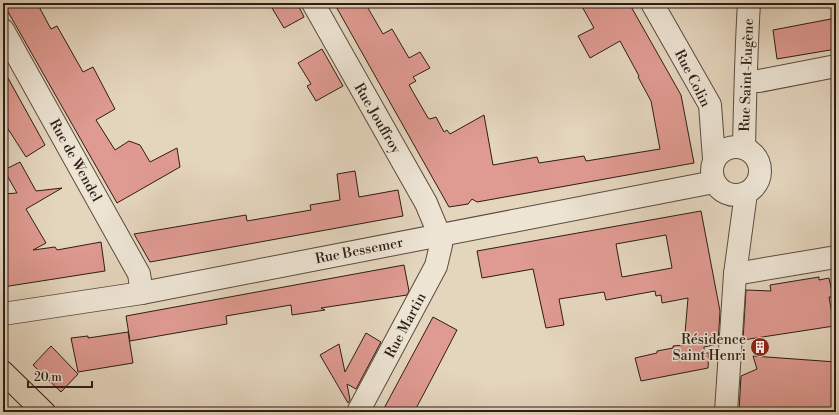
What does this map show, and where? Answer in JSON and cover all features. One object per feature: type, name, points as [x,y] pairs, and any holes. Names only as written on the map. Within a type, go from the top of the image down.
[{"type":"main road","points":[[3,372],[44,412]]},
{"type":"street","name":"Rue Jouffroy","points":[[313,3],[426,203],[439,234]]},
{"type":"street","name":"Rue Colin","points":[[652,3],[710,104],[714,160]]},
{"type":"street","name":"Rue Saint-Eugène","points":[[744,148],[746,50],[749,3]]},
{"type":"street","name":"Rue de Wendel","points":[[3,30],[139,274],[142,293]]},
{"type":"street","points":[[746,81],[759,81],[836,66]]},
{"type":"street","points":[[736,146],[744,148],[758,159],[760,173],[758,182],[746,193],[735,195],[726,194],[714,182],[712,168],[714,160],[727,148],[736,146]]},
{"type":"street","name":"Rue Bessemer","points":[[3,314],[142,293],[439,234],[714,182]]},
{"type":"street","points":[[726,412],[735,274],[746,193]]},
{"type":"street","name":"Rue Martin","points":[[358,412],[436,266],[441,245],[439,234]]},
{"type":"street","points":[[735,274],[836,257]]},
{"type":"building","points":[[3,3],[37,3],[51,29],[57,26],[83,72],[93,67],[115,109],[96,120],[115,150],[129,141],[140,145],[150,162],[177,148],[180,167],[117,203]]},
{"type":"building","points":[[269,3],[297,3],[304,17],[284,28]]},
{"type":"building","points":[[334,3],[365,3],[383,34],[392,29],[409,58],[420,52],[430,68],[413,77],[416,81],[409,85],[428,118],[430,119],[436,117],[444,132],[447,130],[450,134],[484,115],[493,165],[537,157],[539,163],[584,156],[586,161],[660,149],[651,101],[620,41],[590,58],[578,36],[594,28],[580,3],[629,3],[681,95],[694,163],[477,202],[472,199],[468,204],[449,207]]},
{"type":"building","points":[[836,18],[836,49],[777,59],[773,30]]},
{"type":"building","points":[[322,49],[343,86],[316,101],[307,86],[311,84],[298,63]]},
{"type":"building","points":[[3,69],[45,145],[26,157],[3,121]]},
{"type":"building","points":[[20,162],[36,191],[62,188],[26,209],[46,243],[33,250],[55,247],[57,250],[101,242],[105,271],[3,287],[3,194],[17,193],[4,170]]},
{"type":"building","points":[[355,171],[359,197],[398,190],[403,216],[150,262],[134,234],[246,215],[247,221],[311,210],[310,205],[340,200],[337,174]]},
{"type":"building","points":[[701,211],[720,311],[718,344],[704,347],[704,353],[709,353],[708,368],[641,381],[635,358],[673,348],[673,346],[684,345],[688,298],[662,303],[661,295],[656,296],[655,291],[606,300],[604,292],[559,299],[564,325],[546,328],[533,269],[482,278],[477,251]],"holes":[[[666,235],[672,268],[622,277],[616,244]]]},
{"type":"building","points":[[404,265],[409,291],[407,295],[321,308],[325,310],[292,315],[291,305],[226,316],[227,324],[130,341],[126,316]]},
{"type":"building","points":[[819,277],[819,280],[829,278],[833,297],[829,297],[834,326],[743,340],[746,290],[771,291],[770,285]]},
{"type":"building","points":[[433,317],[457,330],[414,412],[382,412]]},
{"type":"building","points":[[128,332],[133,363],[78,372],[71,338],[88,336],[88,338]]},
{"type":"building","points":[[366,333],[381,342],[356,389],[347,384],[350,400],[348,403],[320,355],[339,344],[345,372]]},
{"type":"building","points":[[51,346],[78,374],[61,392],[33,365]]},
{"type":"building","points":[[753,356],[836,362],[836,412],[792,410],[792,412],[739,412],[741,376],[757,369]]},
{"type":"place","name":"Résidence Saint Henri","points":[[760,347]]}]
